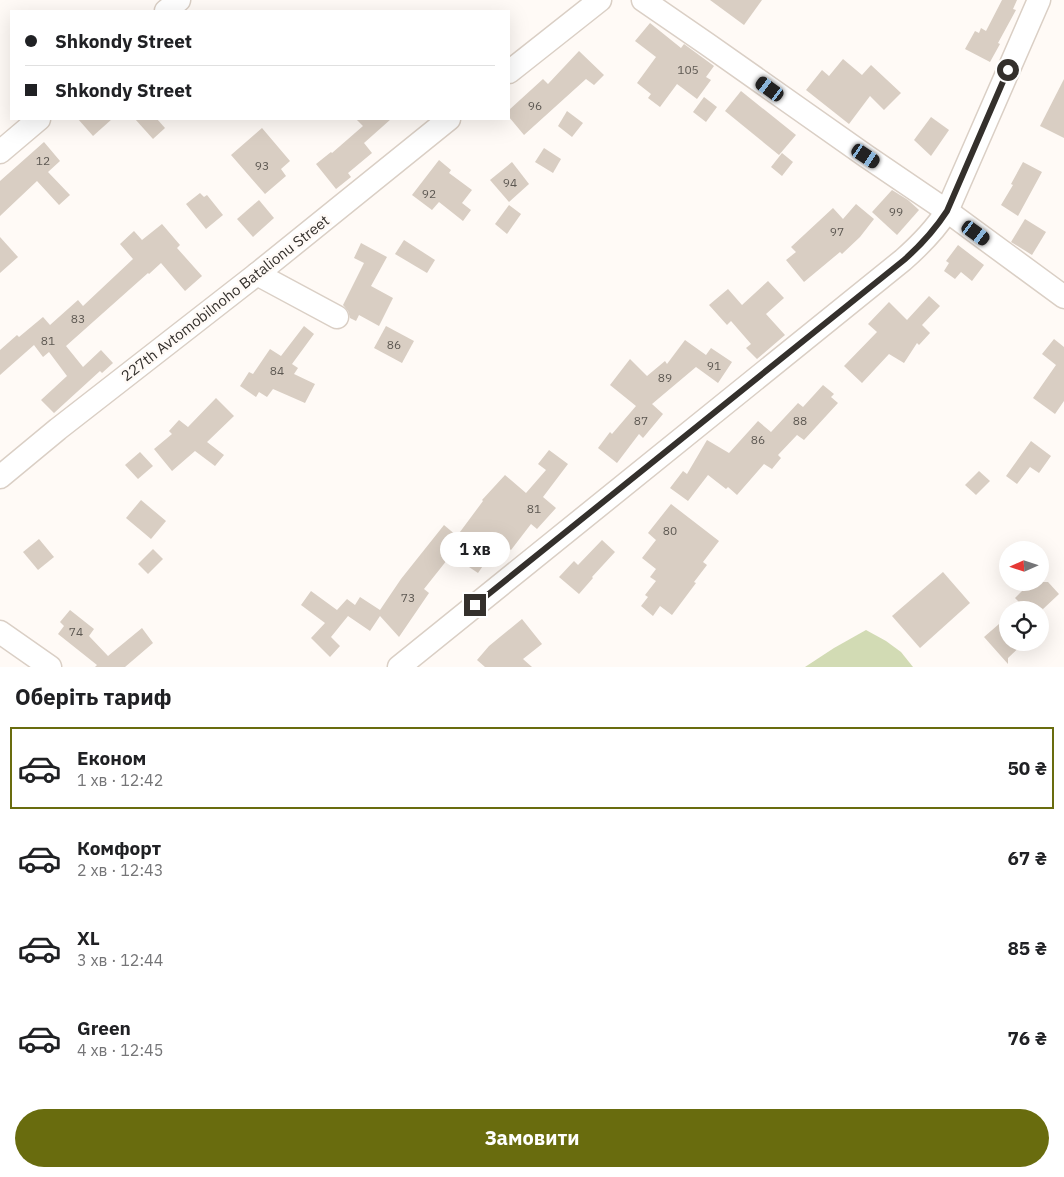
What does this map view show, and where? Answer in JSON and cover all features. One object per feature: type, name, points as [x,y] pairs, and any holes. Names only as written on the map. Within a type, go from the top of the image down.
[{"type":"street","points":[[167,10],[179,0]]},
{"type":"street","points":[[510,71],[600,0]]},
{"type":"street","points":[[642,0],[947,211],[1064,297]]},
{"type":"street","points":[[399,667],[904,260],[923,242],[947,211],[1039,0]]},
{"type":"street","points":[[0,152],[38,120]]},
{"type":"street","name":"227th Avtomobilnoho Batalionu Street","points":[[0,477],[448,120]]},
{"type":"street","points":[[257,274],[337,317]]},
{"type":"street","points":[[0,632],[50,667]]},
{"type":"green space","points":[[866,630],[901,652],[913,667],[805,667],[834,648]]},
{"type":"building","points":[[710,0],[762,0],[744,25]]},
{"type":"building","points":[[1002,0],[1017,0],[1013,9],[1016,10],[990,62],[965,49],[975,31],[979,33],[981,28],[986,31]]},
{"type":"building","points":[[650,23],[681,48],[684,44],[714,66],[706,77],[711,80],[697,99],[677,84],[660,107],[648,98],[651,94],[637,83],[656,57],[635,41]]},
{"type":"building","points":[[579,51],[604,75],[594,85],[586,79],[524,135],[510,118],[510,109],[543,79],[548,84]]},
{"type":"building","points":[[843,59],[862,75],[871,65],[901,93],[884,110],[870,96],[849,124],[806,90],[822,70],[829,76]]},
{"type":"building","points":[[1064,79],[1064,138],[1040,126]]},
{"type":"building","points":[[741,91],[796,135],[779,155],[725,111]]},
{"type":"building","points":[[704,97],[717,107],[706,122],[693,112]]},
{"type":"building","points":[[567,111],[583,123],[572,137],[558,126]]},
{"type":"building","points":[[931,117],[949,130],[931,156],[914,140]]},
{"type":"building","points":[[79,120],[111,120],[93,136]]},
{"type":"building","points":[[136,120],[158,120],[165,128],[153,139]]},
{"type":"building","points":[[357,120],[390,120],[364,143],[372,153],[348,173],[351,177],[336,189],[316,164],[332,153],[363,126]]},
{"type":"building","points":[[262,128],[290,161],[281,169],[286,176],[265,194],[231,155]]},
{"type":"building","points":[[44,142],[60,161],[48,172],[70,195],[59,205],[37,181],[0,216],[0,181]]},
{"type":"building","points":[[544,148],[561,159],[553,173],[535,162]]},
{"type":"building","points":[[782,153],[793,162],[782,176],[771,167]]},
{"type":"building","points":[[439,160],[451,170],[449,173],[472,190],[462,203],[471,210],[463,221],[439,202],[432,210],[412,195]]},
{"type":"building","points":[[512,162],[529,184],[509,202],[490,180]]},
{"type":"building","points":[[1023,162],[1042,172],[1018,216],[1001,205],[1013,185],[1011,184]]},
{"type":"building","points":[[892,190],[919,210],[897,235],[872,212]]},
{"type":"building","points":[[200,193],[204,197],[207,195],[223,215],[206,229],[186,204]]},
{"type":"building","points":[[259,200],[274,218],[253,237],[237,219]]},
{"type":"building","points":[[856,204],[874,219],[860,237],[842,254],[840,252],[804,282],[786,260],[796,252],[791,247],[833,208],[843,219]]},
{"type":"building","points":[[509,205],[521,214],[507,234],[495,224]]},
{"type":"building","points":[[1025,219],[1046,232],[1032,255],[1011,242]]},
{"type":"building","points":[[162,224],[180,245],[177,248],[202,276],[185,291],[161,263],[66,346],[83,367],[101,350],[113,363],[102,373],[100,371],[54,413],[41,400],[67,376],[49,352],[43,357],[34,345],[0,375],[0,350],[17,335],[19,337],[43,317],[50,325],[78,300],[83,306],[133,259],[120,244],[134,231],[142,240]]},
{"type":"building","points":[[0,237],[18,257],[0,273]]},
{"type":"building","points":[[404,240],[435,260],[427,273],[395,254]]},
{"type":"building","points":[[361,243],[387,257],[371,286],[393,298],[379,326],[359,315],[356,321],[350,318],[348,311],[343,305],[364,263],[354,258]]},
{"type":"building","points":[[958,245],[984,265],[972,281],[961,272],[955,279],[944,271],[949,263],[946,261]]},
{"type":"building","points":[[768,281],[784,298],[766,314],[785,335],[757,359],[746,348],[751,344],[731,321],[727,325],[709,305],[728,289],[742,305]]},
{"type":"building","points":[[929,296],[940,306],[922,325],[930,333],[919,345],[917,343],[904,363],[889,354],[862,383],[844,366],[877,332],[868,324],[889,302],[907,320]]},
{"type":"building","points":[[304,326],[314,334],[292,364],[298,368],[294,374],[315,384],[305,403],[273,389],[267,397],[259,392],[256,397],[240,386],[249,372],[253,374],[270,349],[281,356]]},
{"type":"building","points":[[386,326],[414,341],[402,363],[374,348]]},
{"type":"building","points":[[1054,339],[1064,347],[1064,401],[1055,414],[1033,398],[1056,365],[1042,354]]},
{"type":"building","points":[[685,340],[706,355],[711,348],[732,362],[718,383],[696,367],[652,404],[663,414],[643,438],[639,434],[617,463],[598,448],[610,432],[612,434],[636,406],[610,385],[630,359],[647,376],[665,361],[667,364]]},
{"type":"building","points":[[823,385],[834,394],[831,397],[838,403],[804,440],[797,435],[778,455],[781,458],[772,469],[764,464],[737,495],[708,475],[688,501],[670,488],[683,471],[687,474],[707,440],[729,453],[758,421],[771,432],[798,403],[803,407]]},
{"type":"building","points":[[216,398],[234,416],[207,442],[224,455],[215,466],[195,451],[172,471],[154,449],[172,434],[169,431],[179,420],[188,427]]},
{"type":"building","points":[[1031,441],[1051,456],[1039,473],[1030,467],[1017,484],[1006,476]]},
{"type":"building","points":[[549,450],[568,464],[543,497],[556,508],[537,529],[531,524],[511,550],[500,541],[478,573],[451,555],[424,589],[429,593],[399,637],[380,616],[370,631],[348,616],[331,637],[340,646],[330,657],[311,638],[325,623],[301,605],[311,591],[337,610],[347,599],[355,605],[360,597],[380,610],[401,579],[444,525],[457,536],[482,500],[505,475],[526,493],[546,470],[538,464]]},
{"type":"building","points":[[140,452],[153,466],[138,479],[125,465]]},
{"type":"building","points":[[979,471],[990,481],[976,495],[965,485]]},
{"type":"building","points":[[141,500],[166,521],[151,539],[126,518]]},
{"type":"building","points":[[671,504],[719,541],[703,562],[707,565],[694,582],[696,583],[672,615],[660,606],[653,616],[641,606],[648,597],[645,595],[656,581],[650,577],[656,569],[642,558],[656,540],[648,533]]},
{"type":"building","points":[[39,539],[54,557],[38,570],[23,552]]},
{"type":"building","points":[[602,540],[615,552],[579,594],[559,577],[574,561],[578,565]]},
{"type":"building","points":[[153,549],[163,559],[148,574],[138,564]]},
{"type":"building","points":[[943,572],[970,603],[920,648],[892,616]]},
{"type":"building","points":[[1049,583],[1059,594],[1049,603],[1049,601],[1018,601],[1015,598],[1022,591],[1049,591]]},
{"type":"building","points":[[70,610],[94,629],[89,636],[108,656],[142,628],[153,643],[125,667],[95,667],[97,665],[58,634],[64,626],[60,622]]},
{"type":"building","points":[[522,619],[542,644],[523,659],[532,667],[485,667],[477,660],[489,646]]},
{"type":"building","points":[[999,624],[999,651],[1015,651],[1008,658],[1008,664],[984,637]]},
{"type":"route","points":[[475,605],[904,260],[923,242],[947,211],[1008,70]]}]
